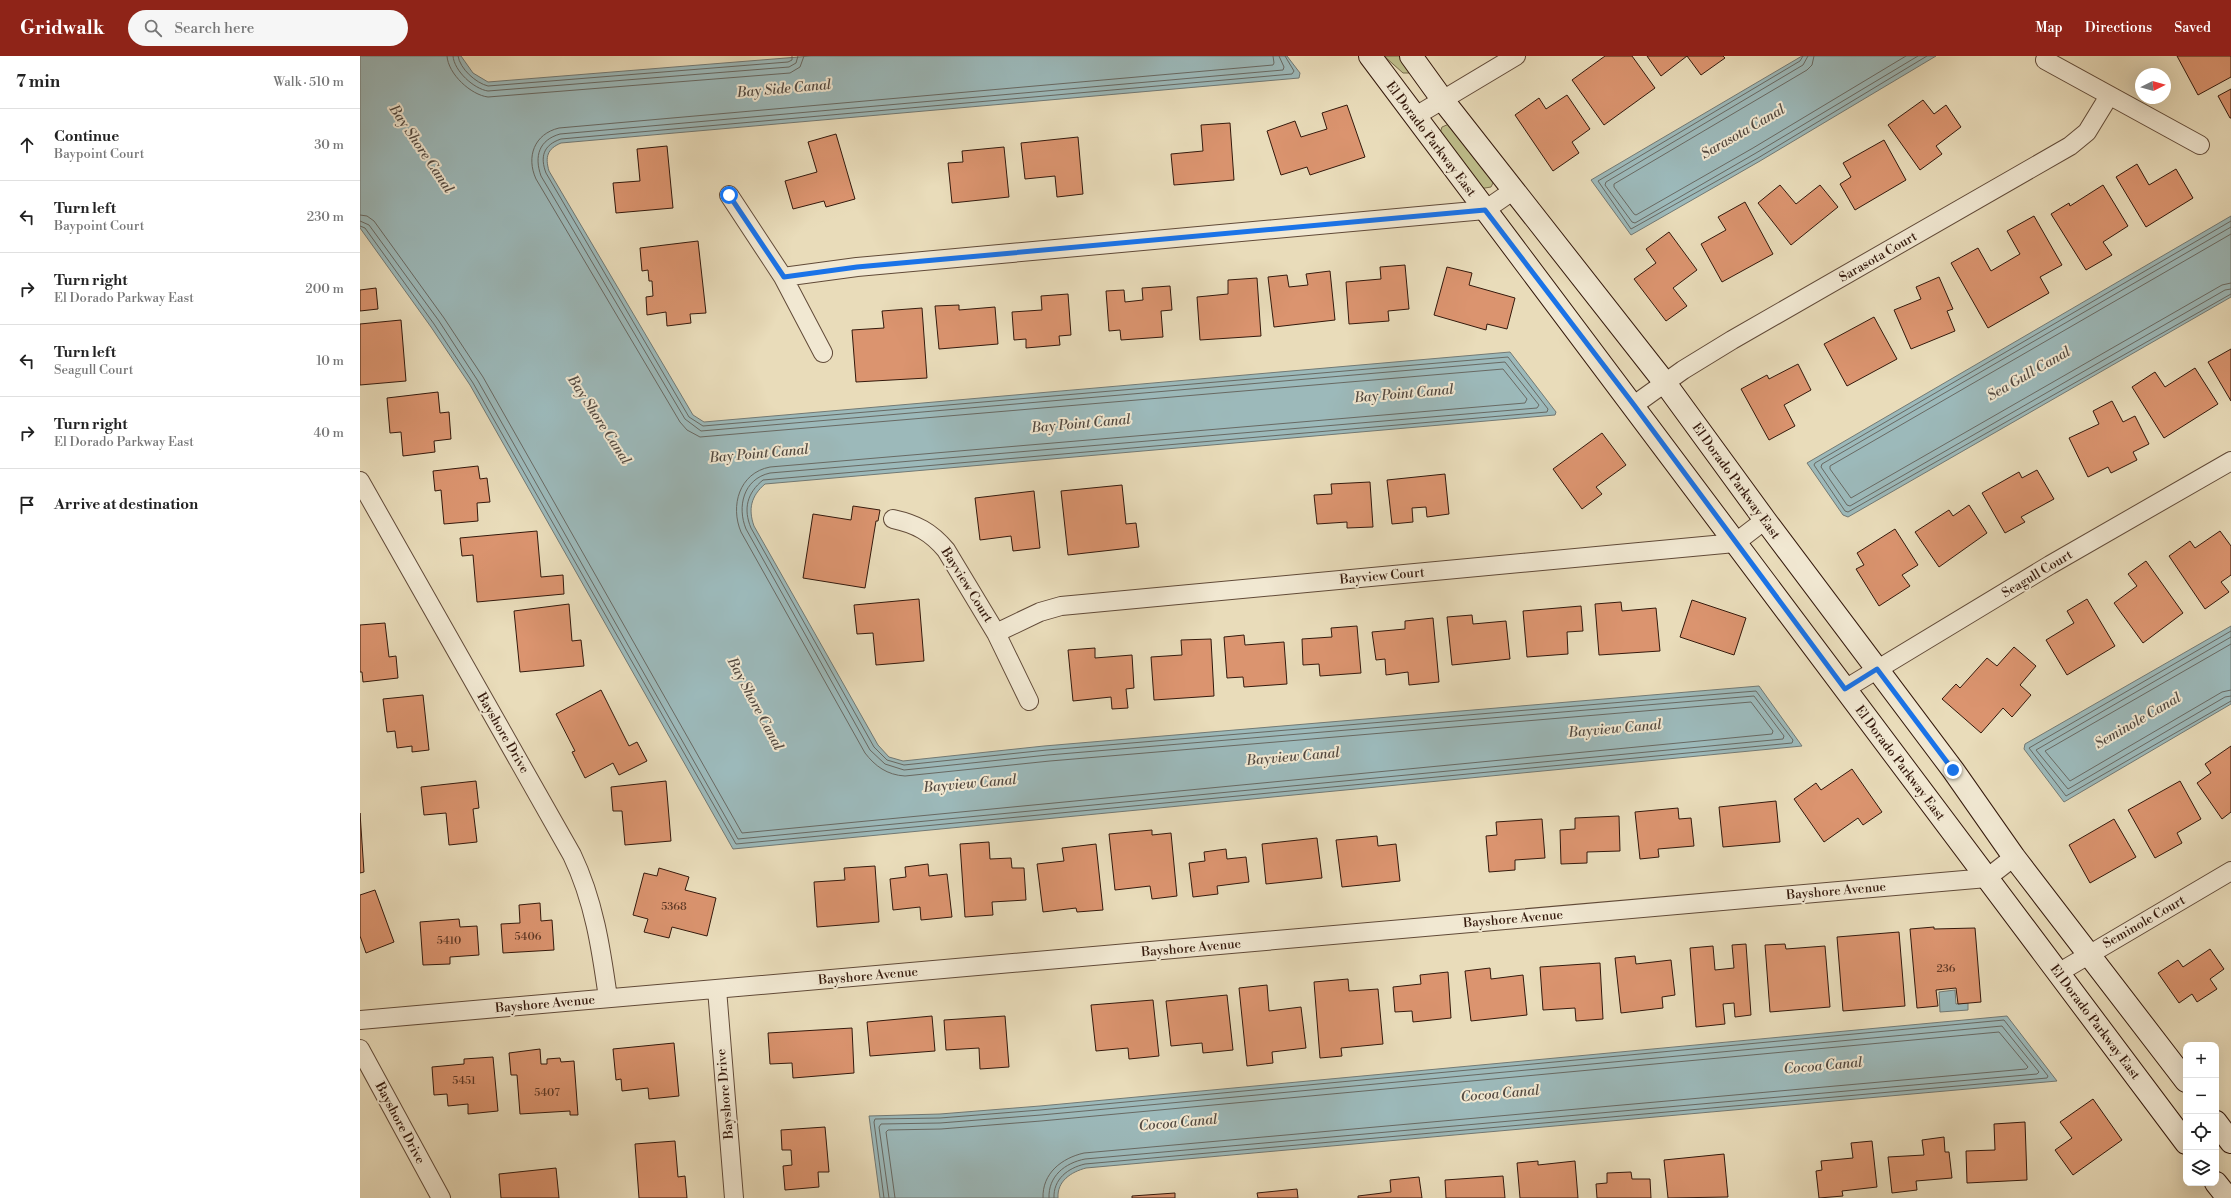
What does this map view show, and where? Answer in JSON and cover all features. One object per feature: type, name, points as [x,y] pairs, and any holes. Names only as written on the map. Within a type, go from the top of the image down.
[{"type":"street","name":"El Dorado Parkway East","points":[[1370,56],[1414,117],[1634,405],[1735,543],[2183,1139]]},
{"type":"street","name":"El Dorado Parkway East","points":[[1411,56],[1442,99],[1665,383],[1764,520],[1953,770],[2014,857],[2184,1078]]},
{"type":"street","points":[[1414,117],[1516,56]]},
{"type":"street","points":[[2045,60],[2200,144]]},
{"type":"street","name":"Sarasota Court","points":[[1634,405],[1732,340],[2070,146],[2086,132],[2109,96]]},
{"type":"street","points":[[784,277],[857,267],[1485,210],[1514,190]]},
{"type":"street","points":[[729,195],[784,277],[823,353]]},
{"type":"street","name":"Seagull Court","points":[[1845,689],[2050,565],[2231,462]]},
{"type":"street","name":"Bayshore Drive","points":[[360,481],[572,854],[582,875],[596,918],[608,998]]},
{"type":"street","name":"Bayview Court","points":[[893,519],[913,524],[939,541],[996,633],[1029,701]]},
{"type":"street","points":[[1735,543],[1764,520]]},
{"type":"street","name":"Bayview Court","points":[[996,633],[1040,612],[1060,606],[1735,543]]},
{"type":"street","points":[[1987,878],[2014,857]]},
{"type":"street","name":"Seminole Court","points":[[2058,973],[2231,871]]},
{"type":"street","name":"Bayshore Avenue","points":[[360,1020],[1987,878]]},
{"type":"street","name":"Bayshore Drive","points":[[717,989],[734,1198]]},
{"type":"street","name":"Bayshore Drive","points":[[360,1049],[441,1198]]},
{"type":"street","points":[[2219,1126],[2231,1142]]},
{"type":"street","points":[[2218,1186],[2228,1198]]},
{"type":"green space","points":[[1384,56],[1403,56],[1409,73],[1403,73]]},
{"type":"green space","points":[[1449,124],[1495,179],[1491,187],[1479,189],[1440,133],[1442,127]]},
{"type":"water","points":[[360,56],[461,56],[473,73],[488,82],[811,56],[1287,56],[1300,73],[1299,78],[561,143],[556,145],[550,151],[547,162],[549,171],[693,415],[704,422],[1510,352],[1556,412],[1555,415],[765,484],[757,493],[752,503],[751,514],[754,526],[878,745],[889,757],[903,761],[1044,746],[1759,686],[1802,746],[733,849],[470,385],[431,327],[360,228]]},
{"type":"water","name":"Sarasota Canal","points":[[1802,56],[1936,56],[1760,161],[1631,235],[1591,180]]},
{"type":"water","name":"Sea Gull Canal","points":[[2231,216],[2231,297],[1848,517],[1843,515],[1807,463]]},
{"type":"water","name":"Seminole Canal","points":[[2231,626],[2231,704],[2064,802],[2024,749],[2025,744]]},
{"type":"water","points":[[1955,990],[1956,1004],[1968,1003],[1968,1010],[1940,1012],[1939,992]]},
{"type":"water","name":"Cocoa Canal","points":[[2007,1016],[2057,1081],[1086,1168],[1075,1172],[1062,1182],[1058,1192],[1058,1198],[880,1198],[869,1116],[940,1114],[1040,1106]]},
{"type":"building","points":[[1605,56],[1632,56],[1655,88],[1604,125],[1572,80]]},
{"type":"building","points":[[1647,56],[1687,56],[1661,76]]},
{"type":"building","points":[[1687,56],[1723,56],[1725,58],[1701,75]]},
{"type":"building","points":[[2177,56],[2231,56],[2231,77],[2198,95]]},
{"type":"building","points":[[2231,89],[2231,118],[2230,118],[2218,96]]},
{"type":"building","points":[[1567,95],[1590,129],[1572,142],[1579,153],[1553,171],[1515,115],[1539,98],[1546,109]]},
{"type":"building","points":[[1923,100],[1934,114],[1946,105],[1961,127],[1936,146],[1942,154],[1920,170],[1888,125]]},
{"type":"building","points":[[1347,105],[1365,157],[1310,175],[1307,167],[1281,175],[1267,131],[1295,121],[1301,137],[1327,129],[1322,113]]},
{"type":"building","points":[[1230,123],[1234,180],[1174,185],[1171,154],[1203,151],[1201,125]]},
{"type":"building","points":[[836,134],[855,199],[826,207],[824,201],[793,209],[785,181],[817,172],[808,142]]},
{"type":"building","points":[[1078,137],[1083,194],[1057,197],[1055,176],[1025,179],[1021,143]]},
{"type":"building","points":[[1884,140],[1906,180],[1855,210],[1840,184],[1851,177],[1843,163]]},
{"type":"building","points":[[667,146],[673,208],[616,213],[613,183],[640,181],[637,149]]},
{"type":"building","points":[[1004,147],[1009,197],[952,203],[948,163],[963,162],[962,151]]},
{"type":"building","points":[[2137,164],[2149,185],[2176,169],[2193,198],[2146,227],[2116,177]]},
{"type":"building","points":[[1780,185],[1796,204],[1820,185],[1838,207],[1791,245],[1758,203]]},
{"type":"building","points":[[2103,185],[2128,226],[2103,242],[2112,255],[2086,270],[2051,214],[2069,203],[2070,206]]},
{"type":"building","points":[[1745,202],[1773,254],[1722,282],[1701,244],[1726,230],[1718,217]]},
{"type":"building","points":[[2034,216],[2062,265],[2040,277],[2049,293],[1988,328],[1951,263],[1978,248],[1991,271],[2020,254],[2007,231]]},
{"type":"building","points":[[1669,232],[1697,270],[1673,288],[1687,306],[1666,321],[1634,279],[1656,263],[1646,249]]},
{"type":"building","points":[[698,241],[706,313],[690,314],[691,323],[667,326],[666,312],[647,315],[646,297],[653,296],[652,281],[649,281],[648,270],[642,271],[640,248]]},
{"type":"building","points":[[1405,265],[1409,309],[1388,311],[1389,321],[1349,324],[1346,282],[1381,279],[1380,267]]},
{"type":"building","points":[[1447,267],[1472,273],[1469,285],[1515,298],[1507,329],[1487,324],[1486,330],[1434,315]]},
{"type":"building","points":[[1330,271],[1335,320],[1274,327],[1268,277],[1287,275],[1289,287],[1308,285],[1306,274]]},
{"type":"building","points":[[1939,277],[1953,309],[1947,311],[1955,331],[1911,349],[1894,310],[1921,299],[1916,287]]},
{"type":"building","points":[[1257,278],[1261,336],[1200,340],[1197,297],[1228,294],[1228,280]]},
{"type":"building","points":[[1170,286],[1172,310],[1161,311],[1163,337],[1121,340],[1120,330],[1109,331],[1106,291],[1124,290],[1125,302],[1143,300],[1142,288]]},
{"type":"building","points":[[376,288],[378,309],[360,311],[360,290]]},
{"type":"building","points":[[1068,294],[1071,335],[1059,336],[1060,345],[1026,348],[1026,339],[1014,340],[1012,312],[1042,310],[1041,296]]},
{"type":"building","points":[[959,305],[959,310],[995,307],[998,344],[939,349],[935,306]]},
{"type":"building","points":[[922,308],[927,378],[856,382],[852,330],[884,328],[882,311]]},
{"type":"building","points":[[1874,317],[1897,359],[1847,386],[1824,344]]},
{"type":"building","points":[[401,320],[406,381],[360,385],[360,324]]},
{"type":"building","points":[[2231,349],[2231,401],[2208,362]]},
{"type":"building","points":[[1798,364],[1811,390],[1784,405],[1795,426],[1769,440],[1741,389],[1767,375],[1769,379]]},
{"type":"building","points":[[2195,368],[2218,404],[2164,438],[2132,387],[2155,372],[2165,387]]},
{"type":"building","points":[[438,392],[440,413],[449,412],[451,439],[434,441],[435,452],[403,456],[401,432],[390,433],[387,398]]},
{"type":"building","points":[[2112,401],[2123,422],[2135,416],[2149,444],[2133,452],[2137,460],[2111,473],[2108,467],[2088,477],[2069,438],[2099,424],[2093,411]]},
{"type":"building","points":[[1602,433],[1626,465],[1596,487],[1602,494],[1582,509],[1553,469]]},
{"type":"building","points":[[478,466],[480,479],[487,478],[490,502],[477,503],[478,521],[444,524],[441,490],[435,491],[433,471]]},
{"type":"building","points":[[2037,470],[2054,499],[2021,517],[2025,522],[2005,533],[1982,493],[2019,472],[2022,478]]},
{"type":"building","points":[[1445,474],[1449,514],[1427,517],[1426,507],[1412,508],[1413,522],[1392,524],[1387,480]]},
{"type":"building","points":[[1370,482],[1373,527],[1347,528],[1347,522],[1317,524],[1314,495],[1332,494],[1331,484]]},
{"type":"building","points":[[1122,485],[1126,524],[1136,523],[1139,547],[1068,555],[1061,491]]},
{"type":"building","points":[[1034,491],[1040,548],[1013,551],[1011,536],[980,540],[975,498]]},
{"type":"building","points":[[1969,505],[1987,533],[1939,567],[1915,532],[1949,510],[1953,516]]},
{"type":"building","points":[[853,506],[880,510],[878,521],[876,521],[865,588],[803,578],[813,514],[851,520]]},
{"type":"building","points":[[1895,529],[1918,565],[1902,575],[1910,586],[1879,606],[1856,569],[1864,565],[1857,553]]},
{"type":"building","points":[[537,531],[541,577],[563,575],[564,594],[477,602],[473,555],[462,556],[460,538]]},
{"type":"building","points":[[2220,531],[2231,546],[2231,575],[2221,582],[2229,592],[2205,609],[2169,556],[2190,541],[2195,548]]},
{"type":"building","points":[[2146,561],[2183,613],[2143,643],[2114,603],[2137,586],[2128,574]]},
{"type":"building","points":[[919,599],[924,661],[876,665],[873,633],[857,634],[854,605]]},
{"type":"building","points":[[2087,599],[2115,646],[2067,675],[2046,640],[2074,623],[2067,611]]},
{"type":"building","points":[[1692,600],[1746,618],[1734,655],[1680,637]]},
{"type":"building","points":[[1621,602],[1622,611],[1656,608],[1660,651],[1599,655],[1595,604]]},
{"type":"building","points":[[569,604],[572,641],[581,640],[584,666],[520,672],[514,611]]},
{"type":"building","points":[[1581,606],[1583,631],[1567,632],[1568,654],[1527,657],[1523,611]]},
{"type":"building","points":[[1472,615],[1473,624],[1506,621],[1510,659],[1452,665],[1447,617]]},
{"type":"building","points":[[1433,618],[1439,682],[1409,685],[1408,672],[1386,675],[1385,659],[1376,660],[1372,632],[1405,629],[1405,621]]},
{"type":"building","points":[[385,623],[389,657],[396,656],[398,678],[363,682],[362,672],[360,672],[360,625]]},
{"type":"building","points":[[1357,626],[1361,673],[1320,676],[1319,664],[1303,665],[1302,639],[1332,637],[1331,628]]},
{"type":"building","points":[[1244,635],[1245,645],[1284,642],[1287,684],[1244,687],[1243,677],[1227,678],[1224,637]]},
{"type":"building","points":[[1211,639],[1214,696],[1154,700],[1151,657],[1182,655],[1181,640]]},
{"type":"building","points":[[2014,647],[2036,666],[2020,685],[2031,695],[2012,717],[2003,708],[1981,733],[1942,699],[1956,684],[1960,688],[1987,658],[1997,666]]},
{"type":"building","points":[[1095,648],[1095,658],[1132,655],[1134,688],[1126,689],[1128,708],[1112,709],[1111,697],[1073,701],[1068,650]]},
{"type":"building","points":[[601,690],[629,746],[637,742],[647,761],[619,775],[613,763],[585,778],[572,752],[575,751],[556,714]]},
{"type":"building","points":[[423,695],[429,750],[412,752],[412,746],[397,748],[395,731],[387,732],[383,699]]},
{"type":"building","points":[[2231,746],[2231,812],[2222,819],[2197,783],[2211,773],[2205,764]]},
{"type":"building","points":[[1852,769],[1882,812],[1863,825],[1858,818],[1824,842],[1794,799],[1816,783],[1821,790]]},
{"type":"building","points":[[476,781],[479,808],[473,809],[477,842],[449,845],[446,813],[424,815],[421,787]]},
{"type":"building","points":[[666,781],[671,841],[625,845],[622,811],[613,811],[611,787]]},
{"type":"building","points":[[2180,781],[2201,819],[2177,833],[2182,843],[2155,858],[2128,810]]},
{"type":"building","points":[[1776,801],[1780,842],[1723,847],[1719,807]]},
{"type":"building","points":[[1678,808],[1679,819],[1691,818],[1694,846],[1658,849],[1659,857],[1640,859],[1635,812]]},
{"type":"building","points":[[360,813],[364,872],[360,873]]},
{"type":"building","points":[[1619,816],[1620,851],[1587,852],[1587,863],[1561,864],[1560,830],[1575,829],[1575,818]]},
{"type":"building","points":[[1542,819],[1545,858],[1515,860],[1515,870],[1489,872],[1486,836],[1497,835],[1496,822]]},
{"type":"building","points":[[2114,819],[2136,857],[2090,883],[2069,845]]},
{"type":"building","points":[[1152,830],[1152,835],[1171,833],[1177,896],[1152,899],[1150,886],[1115,890],[1109,834]]},
{"type":"building","points":[[1377,836],[1378,846],[1396,844],[1400,881],[1342,887],[1336,840]]},
{"type":"building","points":[[1317,838],[1322,878],[1266,884],[1262,844]]},
{"type":"building","points":[[989,842],[990,859],[1011,858],[1012,868],[1024,868],[1026,900],[992,902],[993,915],[965,917],[960,844]]},
{"type":"building","points":[[1096,844],[1103,910],[1077,912],[1076,908],[1043,912],[1037,864],[1064,861],[1062,848]]},
{"type":"building","points":[[1226,849],[1227,859],[1246,857],[1249,882],[1217,886],[1218,894],[1193,897],[1189,863],[1205,861],[1204,852]]},
{"type":"building","points":[[928,864],[929,876],[947,874],[952,917],[921,920],[920,907],[893,910],[890,879],[906,877],[905,867]]},
{"type":"building","points":[[875,866],[879,922],[817,927],[814,882],[845,880],[844,868]]},
{"type":"building","points":[[659,868],[689,877],[685,890],[716,898],[707,936],[672,927],[669,938],[644,932],[648,919],[633,915],[644,873],[657,876]]},
{"type":"building","points":[[375,890],[394,942],[366,953],[360,936],[360,895]]},
{"type":"building","points":[[540,903],[541,921],[552,920],[554,950],[503,953],[501,924],[520,923],[519,905]]},
{"type":"building","points":[[459,919],[460,927],[477,926],[479,955],[450,957],[450,964],[423,965],[420,922]]},
{"type":"building","points":[[1934,927],[1934,929],[1975,928],[1981,1002],[1958,1004],[1956,988],[1936,990],[1938,1006],[1917,1008],[1910,929]]},
{"type":"building","points":[[1899,932],[1905,1006],[1843,1011],[1837,937]]},
{"type":"building","points":[[1746,944],[1751,1015],[1735,1017],[1734,1003],[1723,1004],[1725,1024],[1696,1027],[1690,948],[1713,946],[1715,970],[1734,968],[1732,945]]},
{"type":"building","points":[[1785,944],[1786,949],[1825,946],[1830,1007],[1770,1012],[1765,945]]},
{"type":"building","points":[[2210,949],[2224,969],[2210,979],[2217,989],[2197,1002],[2192,994],[2179,1003],[2158,973],[2178,960],[2183,967]]},
{"type":"building","points":[[1635,956],[1636,964],[1671,960],[1675,995],[1662,997],[1663,1008],[1621,1013],[1615,958]]},
{"type":"building","points":[[1600,963],[1603,1019],[1576,1021],[1575,1008],[1543,1010],[1540,967]]},
{"type":"building","points":[[1490,968],[1491,979],[1523,975],[1527,1015],[1471,1021],[1465,971]]},
{"type":"building","points":[[1448,972],[1451,1018],[1413,1022],[1412,1011],[1395,1012],[1393,987],[1421,984],[1420,975]]},
{"type":"building","points":[[1348,979],[1349,991],[1378,989],[1383,1044],[1341,1048],[1342,1056],[1320,1058],[1314,982]]},
{"type":"building","points":[[1267,985],[1269,1011],[1301,1007],[1306,1048],[1272,1052],[1273,1063],[1247,1066],[1239,988]]},
{"type":"building","points":[[1227,995],[1233,1050],[1203,1053],[1202,1043],[1171,1046],[1166,1001]]},
{"type":"building","points":[[1153,1000],[1159,1056],[1129,1059],[1128,1048],[1096,1051],[1091,1005]]},
{"type":"building","points":[[932,1016],[935,1051],[870,1056],[867,1022]]},
{"type":"building","points":[[1005,1016],[1009,1067],[980,1069],[979,1048],[946,1050],[944,1020]]},
{"type":"building","points":[[852,1028],[854,1073],[793,1078],[792,1063],[770,1064],[768,1033]]},
{"type":"building","points":[[674,1043],[679,1096],[649,1099],[648,1088],[622,1091],[621,1079],[616,1080],[613,1049]]},
{"type":"building","points":[[540,1049],[541,1064],[547,1064],[547,1059],[560,1058],[561,1062],[574,1061],[578,1115],[570,1115],[570,1111],[520,1114],[517,1075],[511,1075],[509,1053]]},
{"type":"building","points":[[493,1057],[498,1111],[468,1114],[468,1104],[448,1106],[447,1094],[434,1095],[432,1067],[464,1064],[464,1059]]},
{"type":"building","points":[[2093,1099],[2122,1140],[2073,1175],[2055,1150],[2072,1138],[2060,1122]]},
{"type":"building","points":[[2025,1122],[2027,1180],[1967,1183],[1966,1151],[1995,1150],[1994,1124]]},
{"type":"building","points":[[825,1127],[829,1172],[818,1172],[819,1187],[785,1190],[783,1166],[792,1165],[791,1150],[782,1150],[781,1130]]},
{"type":"building","points":[[1944,1137],[1945,1152],[1949,1152],[1952,1178],[1916,1181],[1917,1190],[1892,1193],[1888,1157],[1924,1155],[1922,1140]]},
{"type":"building","points":[[675,1141],[678,1177],[685,1176],[687,1198],[639,1198],[635,1144]]},
{"type":"building","points":[[1872,1141],[1877,1187],[1842,1191],[1843,1196],[1819,1198],[1816,1171],[1822,1170],[1821,1161],[1853,1158],[1851,1143]]},
{"type":"building","points":[[1724,1154],[1728,1197],[1668,1198],[1664,1160]]},
{"type":"building","points":[[1538,1161],[1538,1165],[1575,1161],[1578,1198],[1520,1198],[1517,1163]]},
{"type":"building","points":[[556,1168],[559,1198],[501,1198],[499,1174]]},
{"type":"building","points":[[1631,1172],[1632,1179],[1650,1179],[1651,1198],[1597,1198],[1596,1184],[1607,1183],[1607,1173]]},
{"type":"building","points":[[1503,1176],[1505,1198],[1446,1198],[1445,1180]]},
{"type":"building","points":[[1419,1177],[1422,1198],[1358,1198],[1358,1196],[1391,1192],[1390,1180]]},
{"type":"building","points":[[1297,1189],[1298,1198],[1258,1198],[1257,1193]]},
{"type":"building","points":[[1175,1193],[1175,1198],[1132,1198],[1132,1196]]},
{"type":"route","points":[[729,195],[784,277],[857,267],[1485,210],[1634,405],[1735,543],[1845,689],[1877,669],[1953,770]]},
{"type":"water label","name":"Bay Side Canal","points":[[784,89]]},
{"type":"water label","name":"Bay Shore Canal","points":[[421,149]]},
{"type":"water label","name":"Bay Point Canal","points":[[1404,394]]},
{"type":"water label","name":"Bay Shore Canal","points":[[599,420]]},
{"type":"water label","name":"Bay Point Canal","points":[[1081,424]]},
{"type":"water label","name":"Bay Point Canal","points":[[759,454]]},
{"type":"water label","name":"Bay Shore Canal","points":[[755,704]]},
{"type":"water label","name":"Bayview Canal","points":[[1615,729]]},
{"type":"water label","name":"Bayview Canal","points":[[1293,757]]},
{"type":"water label","name":"Bayview Canal","points":[[970,784]]}]
